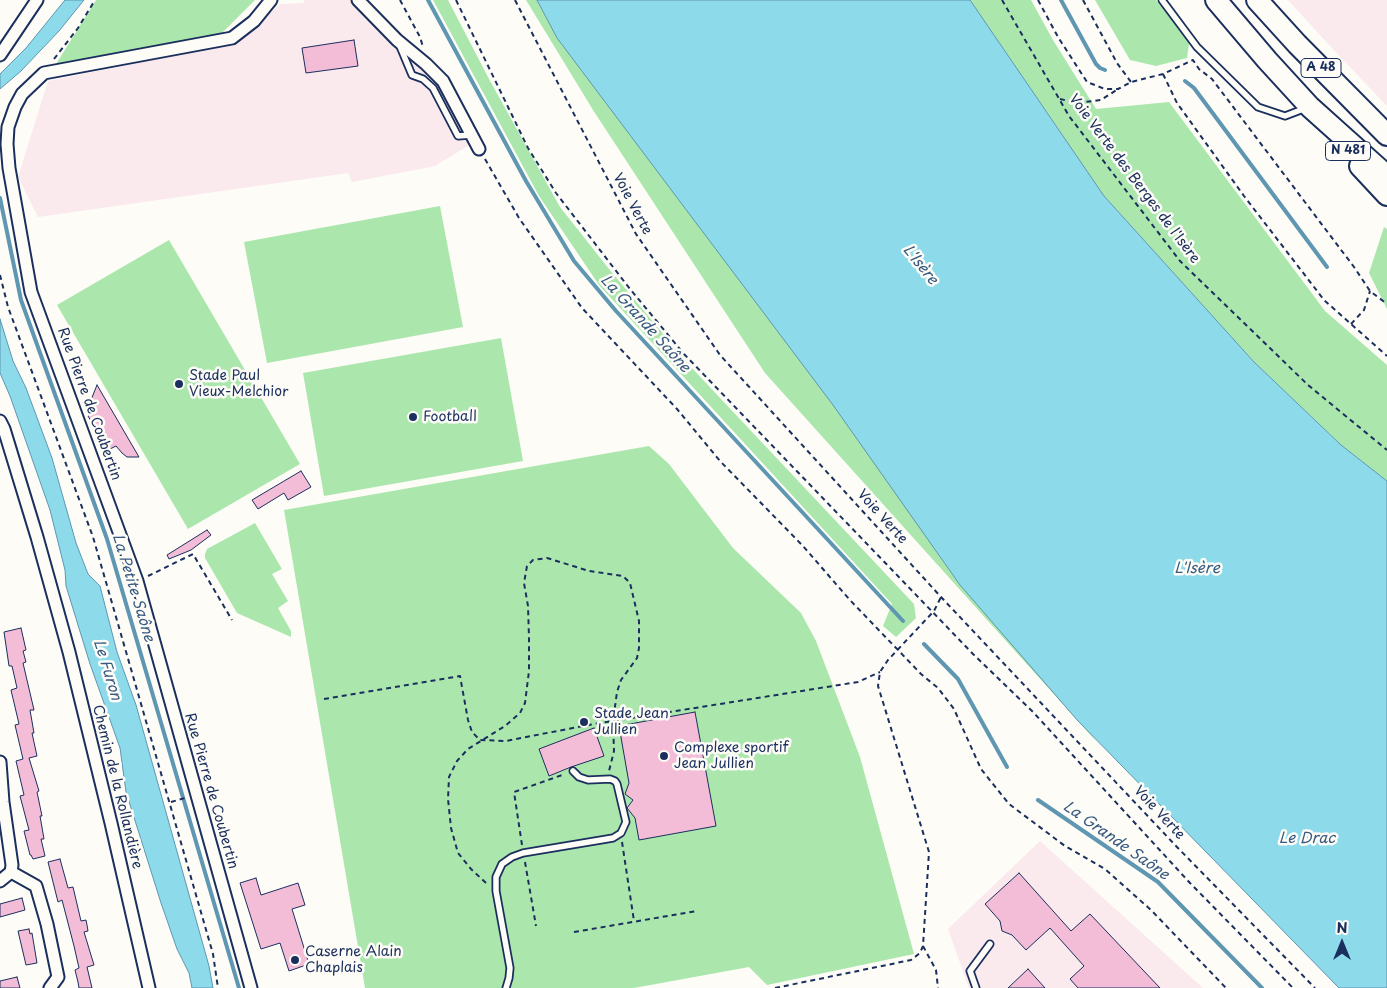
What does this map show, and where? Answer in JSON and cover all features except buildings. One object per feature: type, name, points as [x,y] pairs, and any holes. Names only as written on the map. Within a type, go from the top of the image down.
[{"type":"highway","name":"A 48","points":[[1216,0],[1307,104]]},
{"type":"highway","name":"A 48","points":[[1257,0],[1297,44],[1387,134]]},
{"type":"highway","points":[[1307,104],[1387,176]]},
{"type":"highway","name":"N 481","points":[[1307,104],[1387,195]]},
{"type":"street","points":[[0,55],[37,0]]},
{"type":"street","points":[[44,73],[232,38],[254,21],[271,0]]},
{"type":"street","points":[[358,0],[443,81],[470,135],[479,148]]},
{"type":"street","name":"Rue Pierre de Coubertin","points":[[44,73],[22,94],[8,127],[9,168],[31,292],[137,582],[251,988]]},
{"type":"street","name":"Chemin de la Rollandière","points":[[0,421],[4,428],[37,537],[69,652],[149,988]]},
{"type":"street","points":[[0,762],[3,802],[12,865],[11,872],[0,881]]},
{"type":"street","points":[[11,872],[36,886],[47,924],[58,977],[50,988]]},
{"type":"lane","points":[[1162,0],[1197,47],[1258,107],[1285,116],[1307,104]]},
{"type":"lane","points":[[398,40],[412,75],[423,79],[433,88],[458,136],[470,135]]},
{"type":"lane","points":[[506,988],[510,968],[496,891],[496,877],[502,864],[512,857],[523,853],[613,838],[622,833],[626,822],[617,784],[610,779],[588,780],[573,771]]},
{"type":"lane","points":[[976,988],[970,971],[990,944]]},
{"type":"path","points":[[44,73],[78,28],[95,0]]},
{"type":"path","points":[[400,0],[423,44],[426,64]]},
{"type":"path","points":[[456,0],[528,148],[556,192],[684,354],[848,525],[1033,712],[1190,883],[1293,988]]},
{"type":"path","name":"Voie Verte","points":[[515,0],[636,234],[720,355],[941,597],[1176,846],[1315,988]]},
{"type":"path","name":"Voie Verte des Berges de l'Isère","points":[[1002,0],[1069,116],[1180,261],[1308,385],[1387,450]]},
{"type":"path","points":[[1038,0],[1087,82],[1105,89],[1118,89]]},
{"type":"path","points":[[1083,0],[1117,63],[1131,82]]},
{"type":"path","points":[[1059,99],[1077,103],[1101,100],[1131,82],[1163,74],[1193,60],[1199,69],[1212,79],[1354,266],[1370,291],[1387,304]]},
{"type":"path","points":[[1163,74],[1177,102],[1244,196],[1324,300],[1387,356]]},
{"type":"path","points":[[479,148],[519,218],[582,308],[677,409],[720,461],[803,546],[849,600],[921,674],[938,688],[954,708],[981,769],[1009,804],[1065,846],[1105,869],[1150,910],[1226,988]]},
{"type":"path","points":[[0,275],[8,307],[93,537],[213,954],[218,988]]},
{"type":"path","points":[[1351,324],[1364,310],[1370,291]]},
{"type":"path","points":[[137,582],[193,554],[232,620]]},
{"type":"path","points":[[496,891],[471,869],[458,853],[451,828],[448,777],[457,761],[468,749],[505,726],[520,713],[525,703],[530,638],[524,583],[527,566],[534,560],[560,561],[589,571],[623,576],[630,583],[639,621],[639,648],[637,658],[621,680],[615,698],[613,721],[614,751],[609,769],[610,779]]},
{"type":"path","points":[[775,988],[911,960],[920,953],[923,946],[929,852],[878,686],[880,672],[888,660],[934,611],[941,597]]},
{"type":"path","points":[[324,699],[460,676],[472,732],[480,740],[506,741],[613,721],[858,682],[880,672]]},
{"type":"path","points":[[536,926],[514,792],[573,771]]},
{"type":"path","points":[[170,802],[191,797]]},
{"type":"path","points":[[622,833],[634,921]]},
{"type":"path","points":[[574,932],[697,911]]},
{"type":"path","points":[[923,946],[936,970],[938,988]]},
{"type":"shaded area","points":[[305,0],[354,0],[437,79],[471,144],[435,166],[352,182],[348,173],[38,217],[18,177],[48,81],[237,43],[280,4],[303,3]]},
{"type":"shaded area","points":[[1288,0],[1387,0],[1387,106],[1331,47]]},
{"type":"shaded area","points":[[1040,841],[1203,988],[969,988],[948,929]]},
{"type":"green space","points":[[96,0],[255,0],[220,35],[56,64]]},
{"type":"green space","points":[[433,0],[448,0],[489,79],[560,207],[609,269],[690,366],[914,604],[916,618],[896,637],[883,626],[892,604],[599,285],[539,196]]},
{"type":"green space","points":[[526,0],[568,0],[935,520],[1096,741],[765,373],[593,110]]},
{"type":"green space","points":[[970,0],[1031,0],[1053,40],[1096,109],[1169,102],[1325,311],[1387,365],[1387,481],[1341,445],[1254,362],[1104,196]]},
{"type":"green space","points":[[1095,0],[1156,0],[1180,29],[1189,44],[1187,58],[1156,66],[1130,60]]},
{"type":"green space","points":[[440,206],[463,327],[267,363],[244,242]]},
{"type":"green space","points":[[1384,227],[1387,229],[1387,309],[1369,273]]},
{"type":"green space","name":"Stade Paul Vieux-Melchior","points":[[169,240],[300,464],[188,529],[57,305]]},
{"type":"green space","name":"Football","points":[[501,338],[523,461],[324,496],[303,373]]},
{"type":"green space","name":"Stade Jean Jullien","points":[[649,446],[669,464],[733,548],[801,613],[816,641],[860,757],[914,954],[767,985],[749,967],[634,988],[365,988],[284,510]]},
{"type":"green space","points":[[255,523],[282,569],[272,574],[288,601],[278,608],[291,631],[291,637],[237,613],[205,558],[207,549]]},
{"type":"water","points":[[65,0],[84,0],[59,31],[21,71],[0,89],[0,74],[26,48]]},
{"type":"water","name":"L'Isère","points":[[537,0],[970,0],[1104,196],[1254,362],[1341,445],[1387,481],[1387,988],[1339,988],[1078,721],[960,585],[833,405],[557,38]]},
{"type":"water","name":"Le Furon","points":[[0,319],[13,361],[26,388],[52,458],[76,543],[88,574],[100,586],[117,652],[136,705],[209,966],[213,988],[192,988],[189,973],[177,949],[161,903],[126,792],[120,748],[90,664],[66,586],[65,570],[50,510],[10,396],[0,373]]},
{"type":"waterway","name":"La Grande Saône","points":[[428,0],[526,181],[574,261],[616,311],[903,621]]},
{"type":"waterway","points":[[1061,0],[1096,64],[1105,70]]},
{"type":"waterway","points":[[1185,81],[1194,88],[1327,267]]},
{"type":"waterway","name":"La Petite Saône","points":[[0,198],[21,300],[107,539],[239,988]]},
{"type":"waterway","name":"La Grande Saône","points":[[924,644],[958,679],[1007,767]]},
{"type":"waterway","name":"La Grande Saône","points":[[1038,800],[1158,882],[1262,988]]},
{"type":"place","name":"Stade Paul Vieux-Melchior","points":[[179,384]]},
{"type":"place","name":"Football","points":[[413,417]]},
{"type":"place","name":"Stade Jean Jullien","points":[[584,722]]},
{"type":"place","name":"Complexe sportif Jean Jullien","points":[[664,756]]},
{"type":"place","name":"Caserne Alain Chaplais","points":[[295,960]]},
{"type":"water label","name":"Le Drac","points":[[1307,839]]}]
